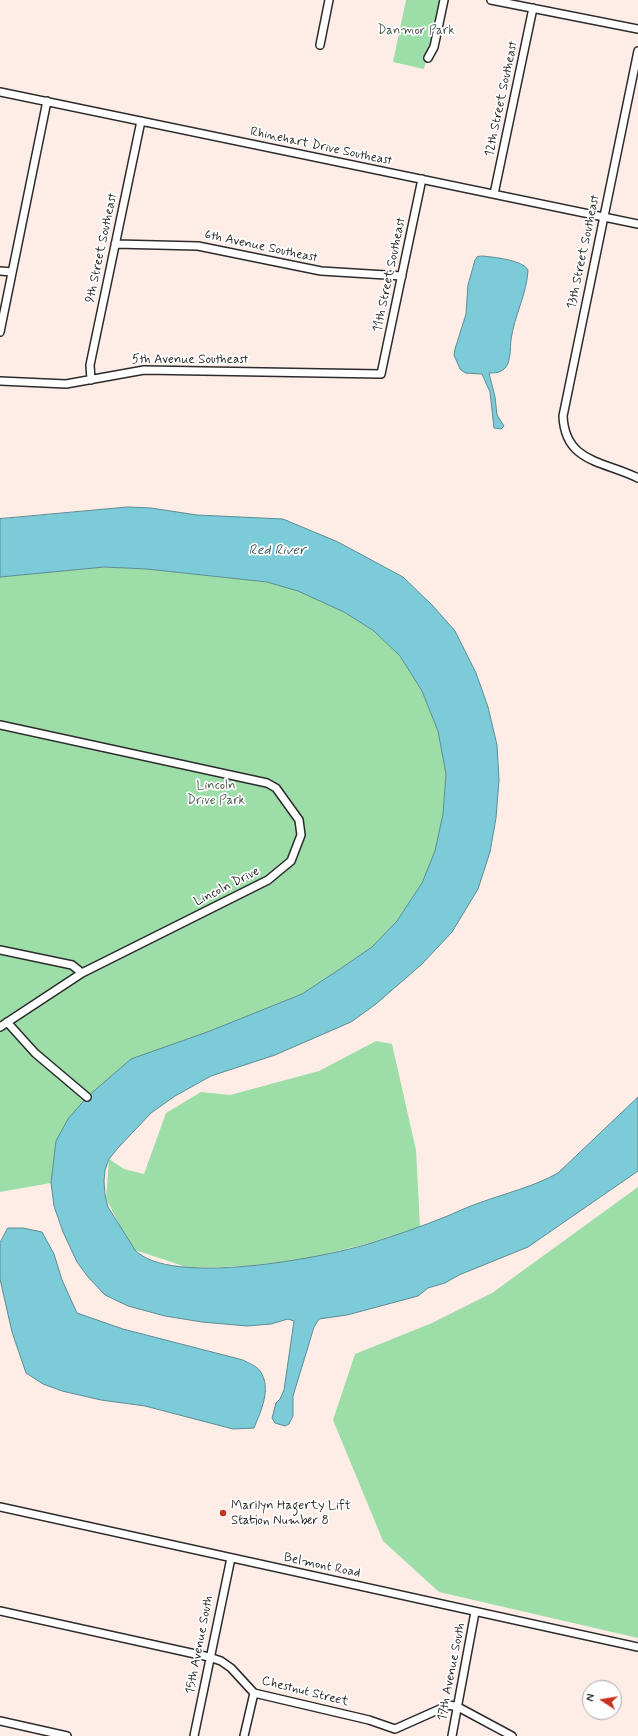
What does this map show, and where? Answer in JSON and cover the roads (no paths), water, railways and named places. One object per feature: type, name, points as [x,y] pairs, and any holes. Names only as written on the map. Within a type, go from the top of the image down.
[{"type":"street","points":[[320,45],[330,0]]},
{"type":"street","points":[[428,58],[434,47],[444,0]]},
{"type":"street","points":[[491,0],[638,29]]},
{"type":"street","name":"12th Street Southeast","points":[[494,194],[533,8]]},
{"type":"street","name":"13th Street Southeast","points":[[638,51],[563,414],[563,424],[566,435],[569,442],[578,453],[592,461],[638,478]]},
{"type":"street","name":"Rhinehart Drive Southeast","points":[[0,92],[638,224]]},
{"type":"street","points":[[0,332],[47,101]]},
{"type":"street","name":"9th Street Southeast","points":[[91,380],[90,365],[140,120]]},
{"type":"street","name":"11th Street Southeast","points":[[381,374],[422,179]]},
{"type":"street","name":"6th Avenue Southeast","points":[[115,244],[198,246],[321,272],[402,276]]},
{"type":"street","points":[[0,271],[12,272]]},
{"type":"street","name":"5th Avenue Southeast","points":[[0,381],[66,384],[144,370],[381,374]]},
{"type":"street","name":"Lincoln Drive","points":[[0,725],[266,783],[276,788],[299,820],[301,835],[291,861],[268,880],[82,973],[0,1027]]},
{"type":"street","points":[[0,950],[72,965],[82,973]]},
{"type":"street","points":[[7,1022],[36,1053],[87,1097]]},
{"type":"street","name":"Belmont Road","points":[[0,1508],[638,1648]]},
{"type":"street","name":"15th Avenue South","points":[[194,1736],[200,1712],[209,1657],[231,1558]]},
{"type":"street","name":"Chestnut Street","points":[[0,1611],[209,1657],[221,1661],[231,1668],[254,1693],[369,1720],[396,1732],[449,1705],[458,1707]]},
{"type":"street","name":"17th Avenue South","points":[[452,1736],[475,1612]]},
{"type":"street","points":[[244,1736],[254,1693]]},
{"type":"street","points":[[458,1707],[512,1736]]},
{"type":"street","points":[[0,1721],[67,1736]]},
{"type":"water","points":[[482,256],[514,261],[528,270],[525,288],[511,340],[508,364],[500,372],[489,373],[495,397],[497,415],[504,426],[501,429],[494,428],[490,392],[482,374],[465,373],[460,369],[454,355],[466,314],[468,285],[475,260],[477,257]]},
{"type":"water","name":"Red River","points":[[128,507],[151,508],[197,515],[283,519],[338,542],[403,577],[433,606],[455,631],[476,673],[488,707],[497,745],[499,780],[496,818],[490,852],[478,889],[452,932],[422,964],[376,1004],[351,1022],[275,1055],[211,1076],[175,1096],[151,1113],[109,1159],[105,1170],[104,1181],[108,1207],[135,1250],[153,1261],[180,1267],[212,1268],[283,1262],[346,1250],[368,1244],[417,1228],[549,1178],[558,1173],[638,1097],[638,1171],[528,1247],[459,1275],[445,1283],[428,1288],[418,1296],[347,1315],[319,1319],[314,1327],[293,1396],[293,1416],[289,1424],[285,1426],[275,1423],[272,1418],[276,1403],[280,1399],[284,1390],[294,1321],[288,1319],[271,1324],[247,1326],[202,1322],[165,1316],[128,1306],[105,1295],[88,1277],[77,1262],[63,1232],[54,1206],[51,1183],[56,1141],[68,1119],[87,1097],[131,1059],[210,1031],[302,994],[372,947],[397,921],[422,883],[435,851],[443,814],[446,774],[438,731],[422,691],[400,656],[374,631],[344,612],[298,591],[267,582],[147,569],[104,567],[0,577],[0,519]]},
{"type":"water","points":[[8,1228],[23,1228],[42,1232],[54,1254],[62,1280],[77,1313],[123,1329],[243,1360],[257,1368],[263,1378],[265,1392],[262,1407],[254,1428],[233,1429],[145,1406],[101,1400],[62,1391],[43,1384],[26,1373],[12,1332],[0,1279],[0,1243]]},
{"type":"place","name":"Marilyn Hagerty Lift Station Number 8","points":[[223,1513]]},
{"type":"park label","name":"Danmor Park","points":[[416,31]]},
{"type":"park label","name":"Lincoln Drive Park","points":[[216,794]]}]
